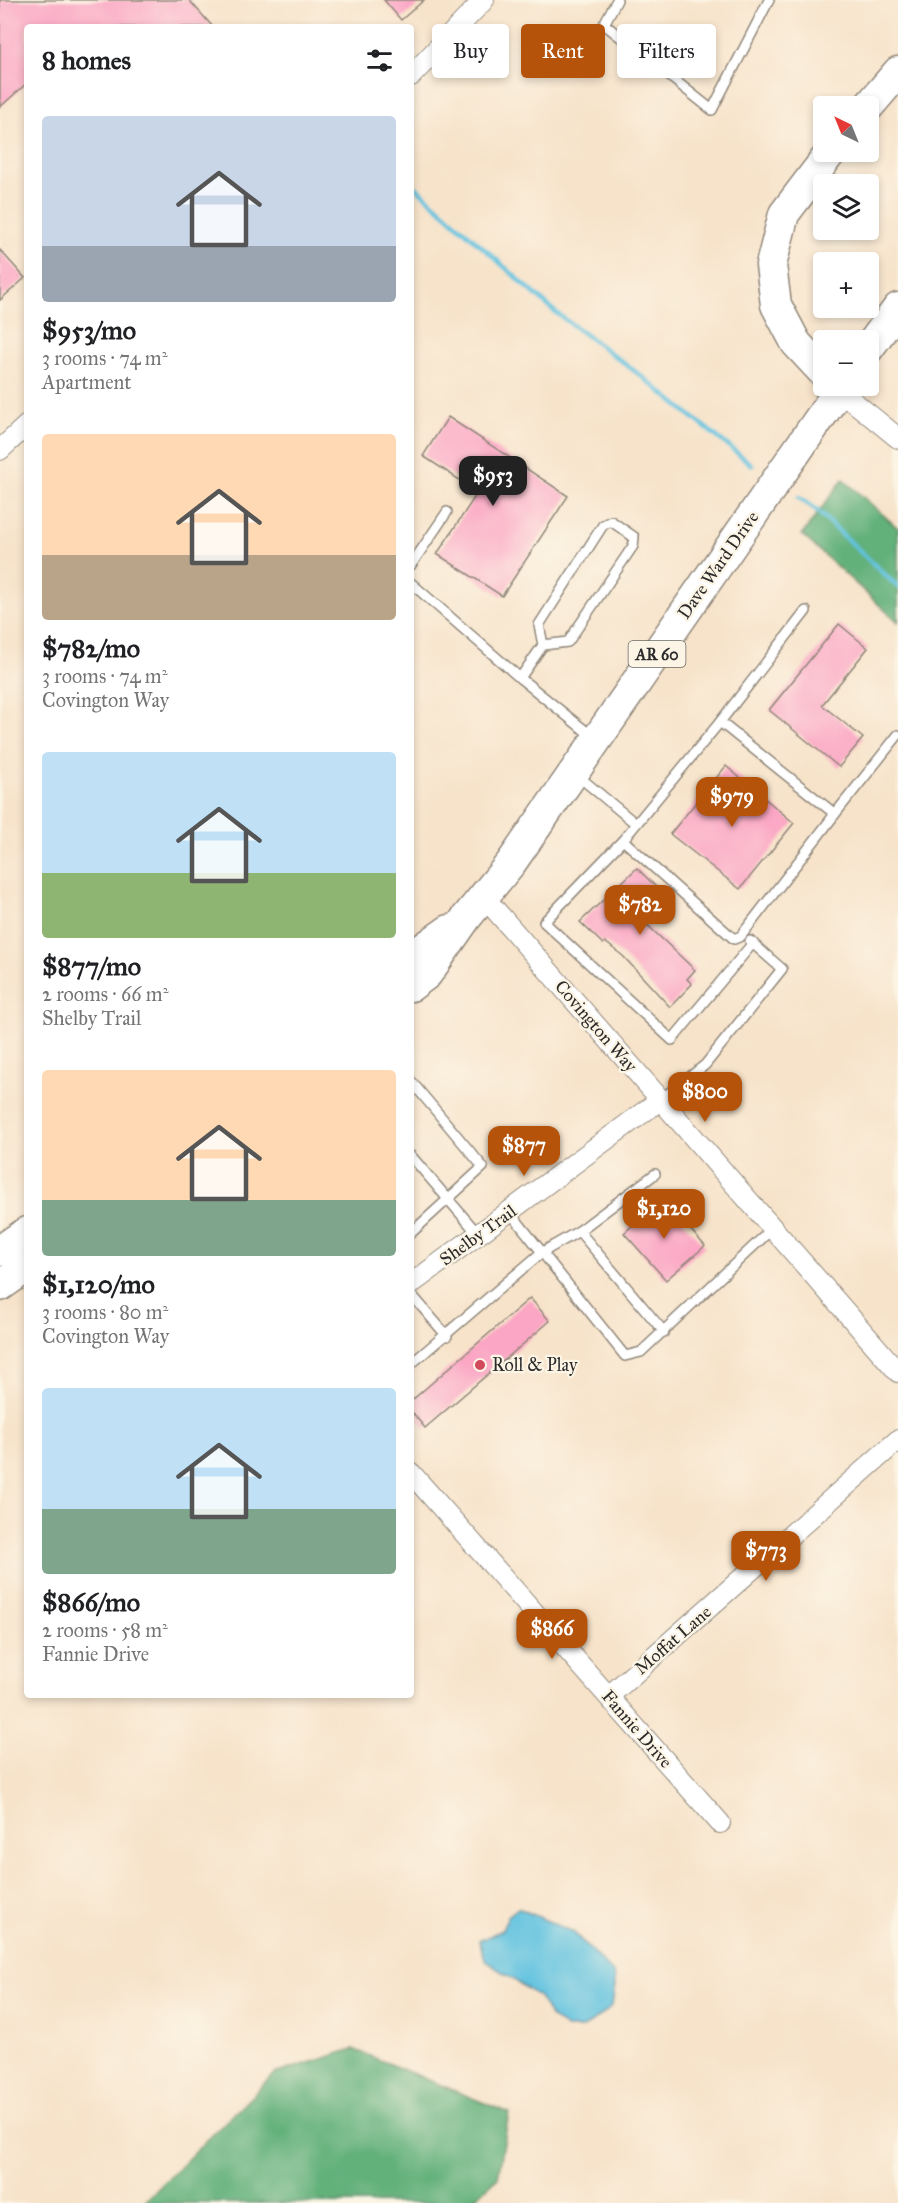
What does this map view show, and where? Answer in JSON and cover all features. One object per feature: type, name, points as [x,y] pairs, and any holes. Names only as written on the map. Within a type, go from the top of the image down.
[{"type":"main road","points":[[877,96],[898,72]]},
{"type":"main road","points":[[813,361],[796,343],[776,305],[771,265],[784,214],[823,162]]},
{"type":"main road","points":[[879,334],[898,308]]},
{"type":"main road","name":"Dave Ward Drive","points":[[414,984],[427,974],[475,908],[511,864],[575,774],[827,396]]},
{"type":"main road","name":"Dave Ward Drive","points":[[414,955],[475,908]]},
{"type":"main road","points":[[0,1251],[24,1234]]},
{"type":"main road","points":[[0,1286],[24,1270]]},
{"type":"street","points":[[414,73],[484,0]]},
{"type":"street","points":[[849,396],[898,438]]},
{"type":"street","points":[[0,450],[24,428]]},
{"type":"street","name":"Covington Way","points":[[475,908],[660,1100],[898,1372]]},
{"type":"street","name":"Shelby Trail","points":[[414,1282],[660,1100]]},
{"type":"street","name":"Moffat Lane","points":[[609,1696],[898,1440]]},
{"type":"street","name":"Fannie Drive","points":[[414,1476],[720,1823]]},
{"type":"lane","points":[[616,0],[604,24],[712,110],[769,0]]},
{"type":"lane","points":[[414,561],[447,512]]},
{"type":"lane","points":[[520,678],[543,645],[539,625],[603,525],[611,521],[634,537],[633,546],[568,642],[543,645]]},
{"type":"lane","points":[[414,587],[597,741]]},
{"type":"lane","points":[[753,943],[672,1040],[544,922],[623,840],[720,722],[806,611]]},
{"type":"lane","points":[[720,722],[836,814]]},
{"type":"lane","points":[[623,840],[734,939],[742,934],[898,735]]},
{"type":"lane","points":[[575,774],[636,824]]},
{"type":"lane","points":[[660,1100],[705,1065],[782,969],[742,934]]},
{"type":"lane","points":[[414,1085],[483,1167],[449,1201],[414,1230]]},
{"type":"lane","points":[[414,1160],[478,1234]]},
{"type":"lane","points":[[414,1362],[447,1336],[541,1253],[579,1231],[655,1174]]},
{"type":"lane","points":[[509,1211],[625,1356],[641,1352],[664,1332],[772,1228]]},
{"type":"lane","points":[[579,1231],[664,1332]]},
{"type":"lane","points":[[414,1298],[447,1336]]},
{"type":"green space","points":[[843,479],[898,528],[898,622],[802,535]]},
{"type":"green space","points":[[353,2049],[509,2113],[498,2178],[469,2203],[143,2203],[274,2074]]},
{"type":"water","points":[[518,1908],[573,1932],[613,1973],[615,1985],[612,2006],[583,2028],[566,2028],[551,2017],[539,1997],[486,1961],[479,1941],[502,1930],[508,1916]]},
{"type":"building","points":[[0,0],[189,0],[210,24],[24,24],[24,86],[0,107]]},
{"type":"building","points":[[384,0],[424,0],[401,20]]},
{"type":"building","points":[[0,250],[24,279],[0,300]]},
{"type":"building","points":[[448,417],[568,496],[502,596],[437,554],[478,492],[423,456]]},
{"type":"building","points":[[839,624],[868,648],[822,705],[863,738],[839,767],[769,710]]},
{"type":"building","points":[[726,766],[794,823],[740,889],[670,834]]},
{"type":"building","points":[[637,868],[664,895],[641,919],[695,970],[687,979],[692,984],[670,1007],[623,956],[605,942],[603,944],[580,922]]},
{"type":"building","points":[[663,1199],[705,1246],[666,1280],[624,1233]]},
{"type":"building","points":[[530,1298],[550,1321],[425,1428],[414,1415],[414,1398]]},
{"type":"waterway","points":[[414,186],[555,312],[640,375],[752,465]]},
{"type":"waterway","points":[[799,498],[815,509],[898,587]]},
{"type":"place","name":"Roll & Play","points":[[480,1365]]}]
